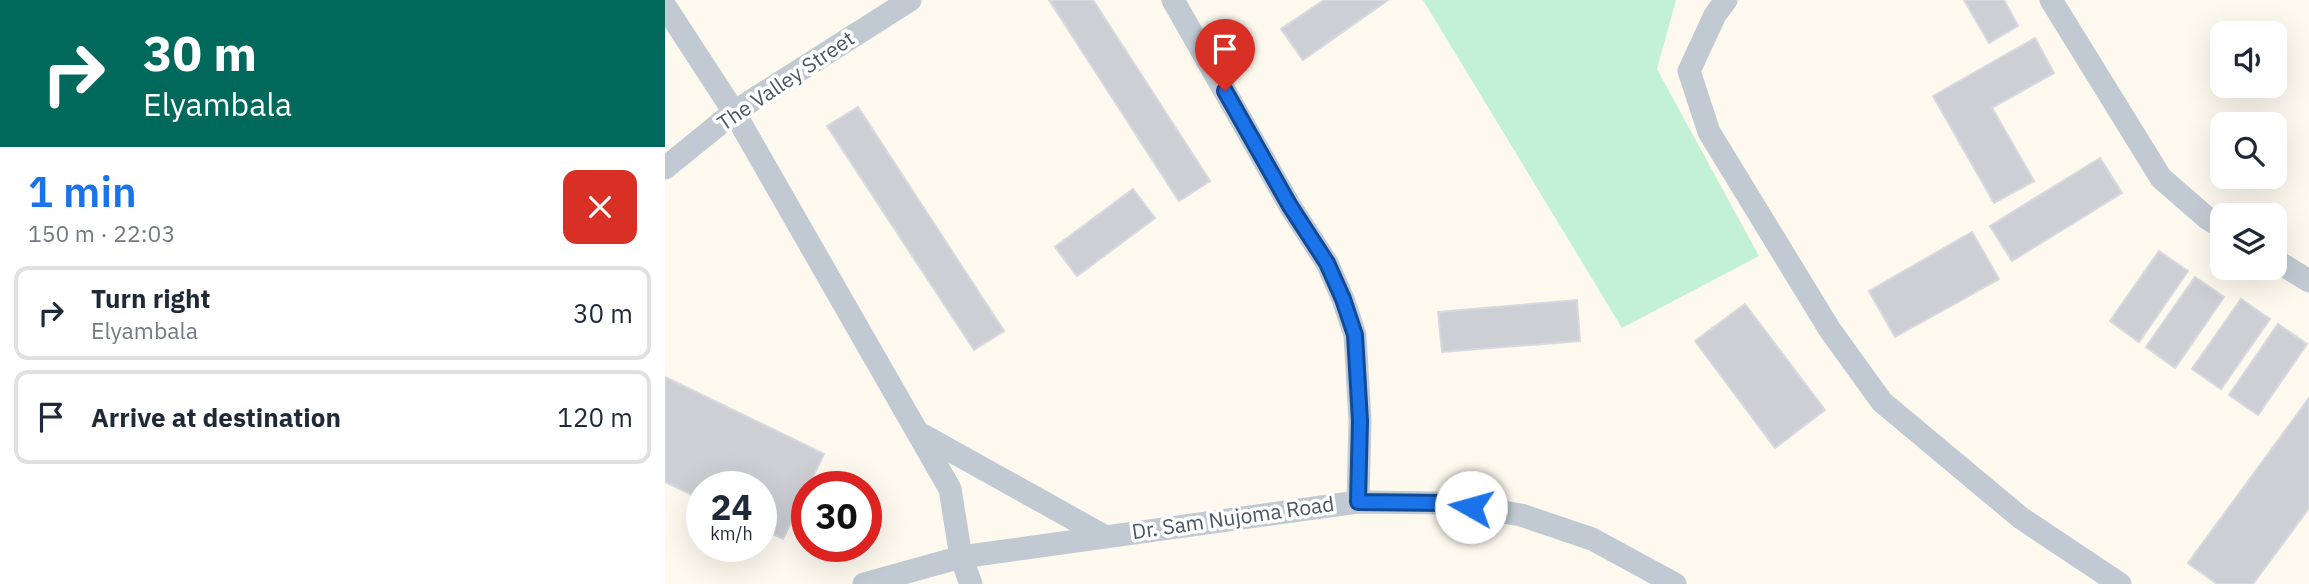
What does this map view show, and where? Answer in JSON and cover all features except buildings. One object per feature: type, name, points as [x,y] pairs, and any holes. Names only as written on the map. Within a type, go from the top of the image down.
[{"type":"street","name":"The Valley Street","points":[[665,168],[734,113],[910,0]]},
{"type":"street","points":[[1173,0],[1290,206],[1327,263],[1343,299],[1355,335],[1360,421],[1358,502]]},
{"type":"street","points":[[1726,0],[1715,15],[1689,71],[1709,132],[1830,330],[1882,402],[2021,518],[2120,584]]},
{"type":"street","points":[[2051,0],[2161,178],[2210,220]]},
{"type":"street","points":[[665,6],[734,113],[950,489],[961,556],[971,584]]},
{"type":"street","points":[[2287,267],[2309,281]]},
{"type":"street","points":[[919,433],[1104,536]]},
{"type":"street","name":"Dr. Sam Nujoma Road","points":[[864,584],[961,556],[1358,502],[1445,503],[1521,515],[1592,539],[1675,584]]},
{"type":"shaded area","points":[[665,0],[2309,0],[2309,584],[665,584]]},
{"type":"green space","points":[[1423,0],[1676,0],[1657,69],[1759,256],[1622,328]]},
{"type":"route","points":[[1225,91],[1290,206],[1327,263],[1355,335],[1360,421],[1358,502],[1445,503],[1471,507]]}]
